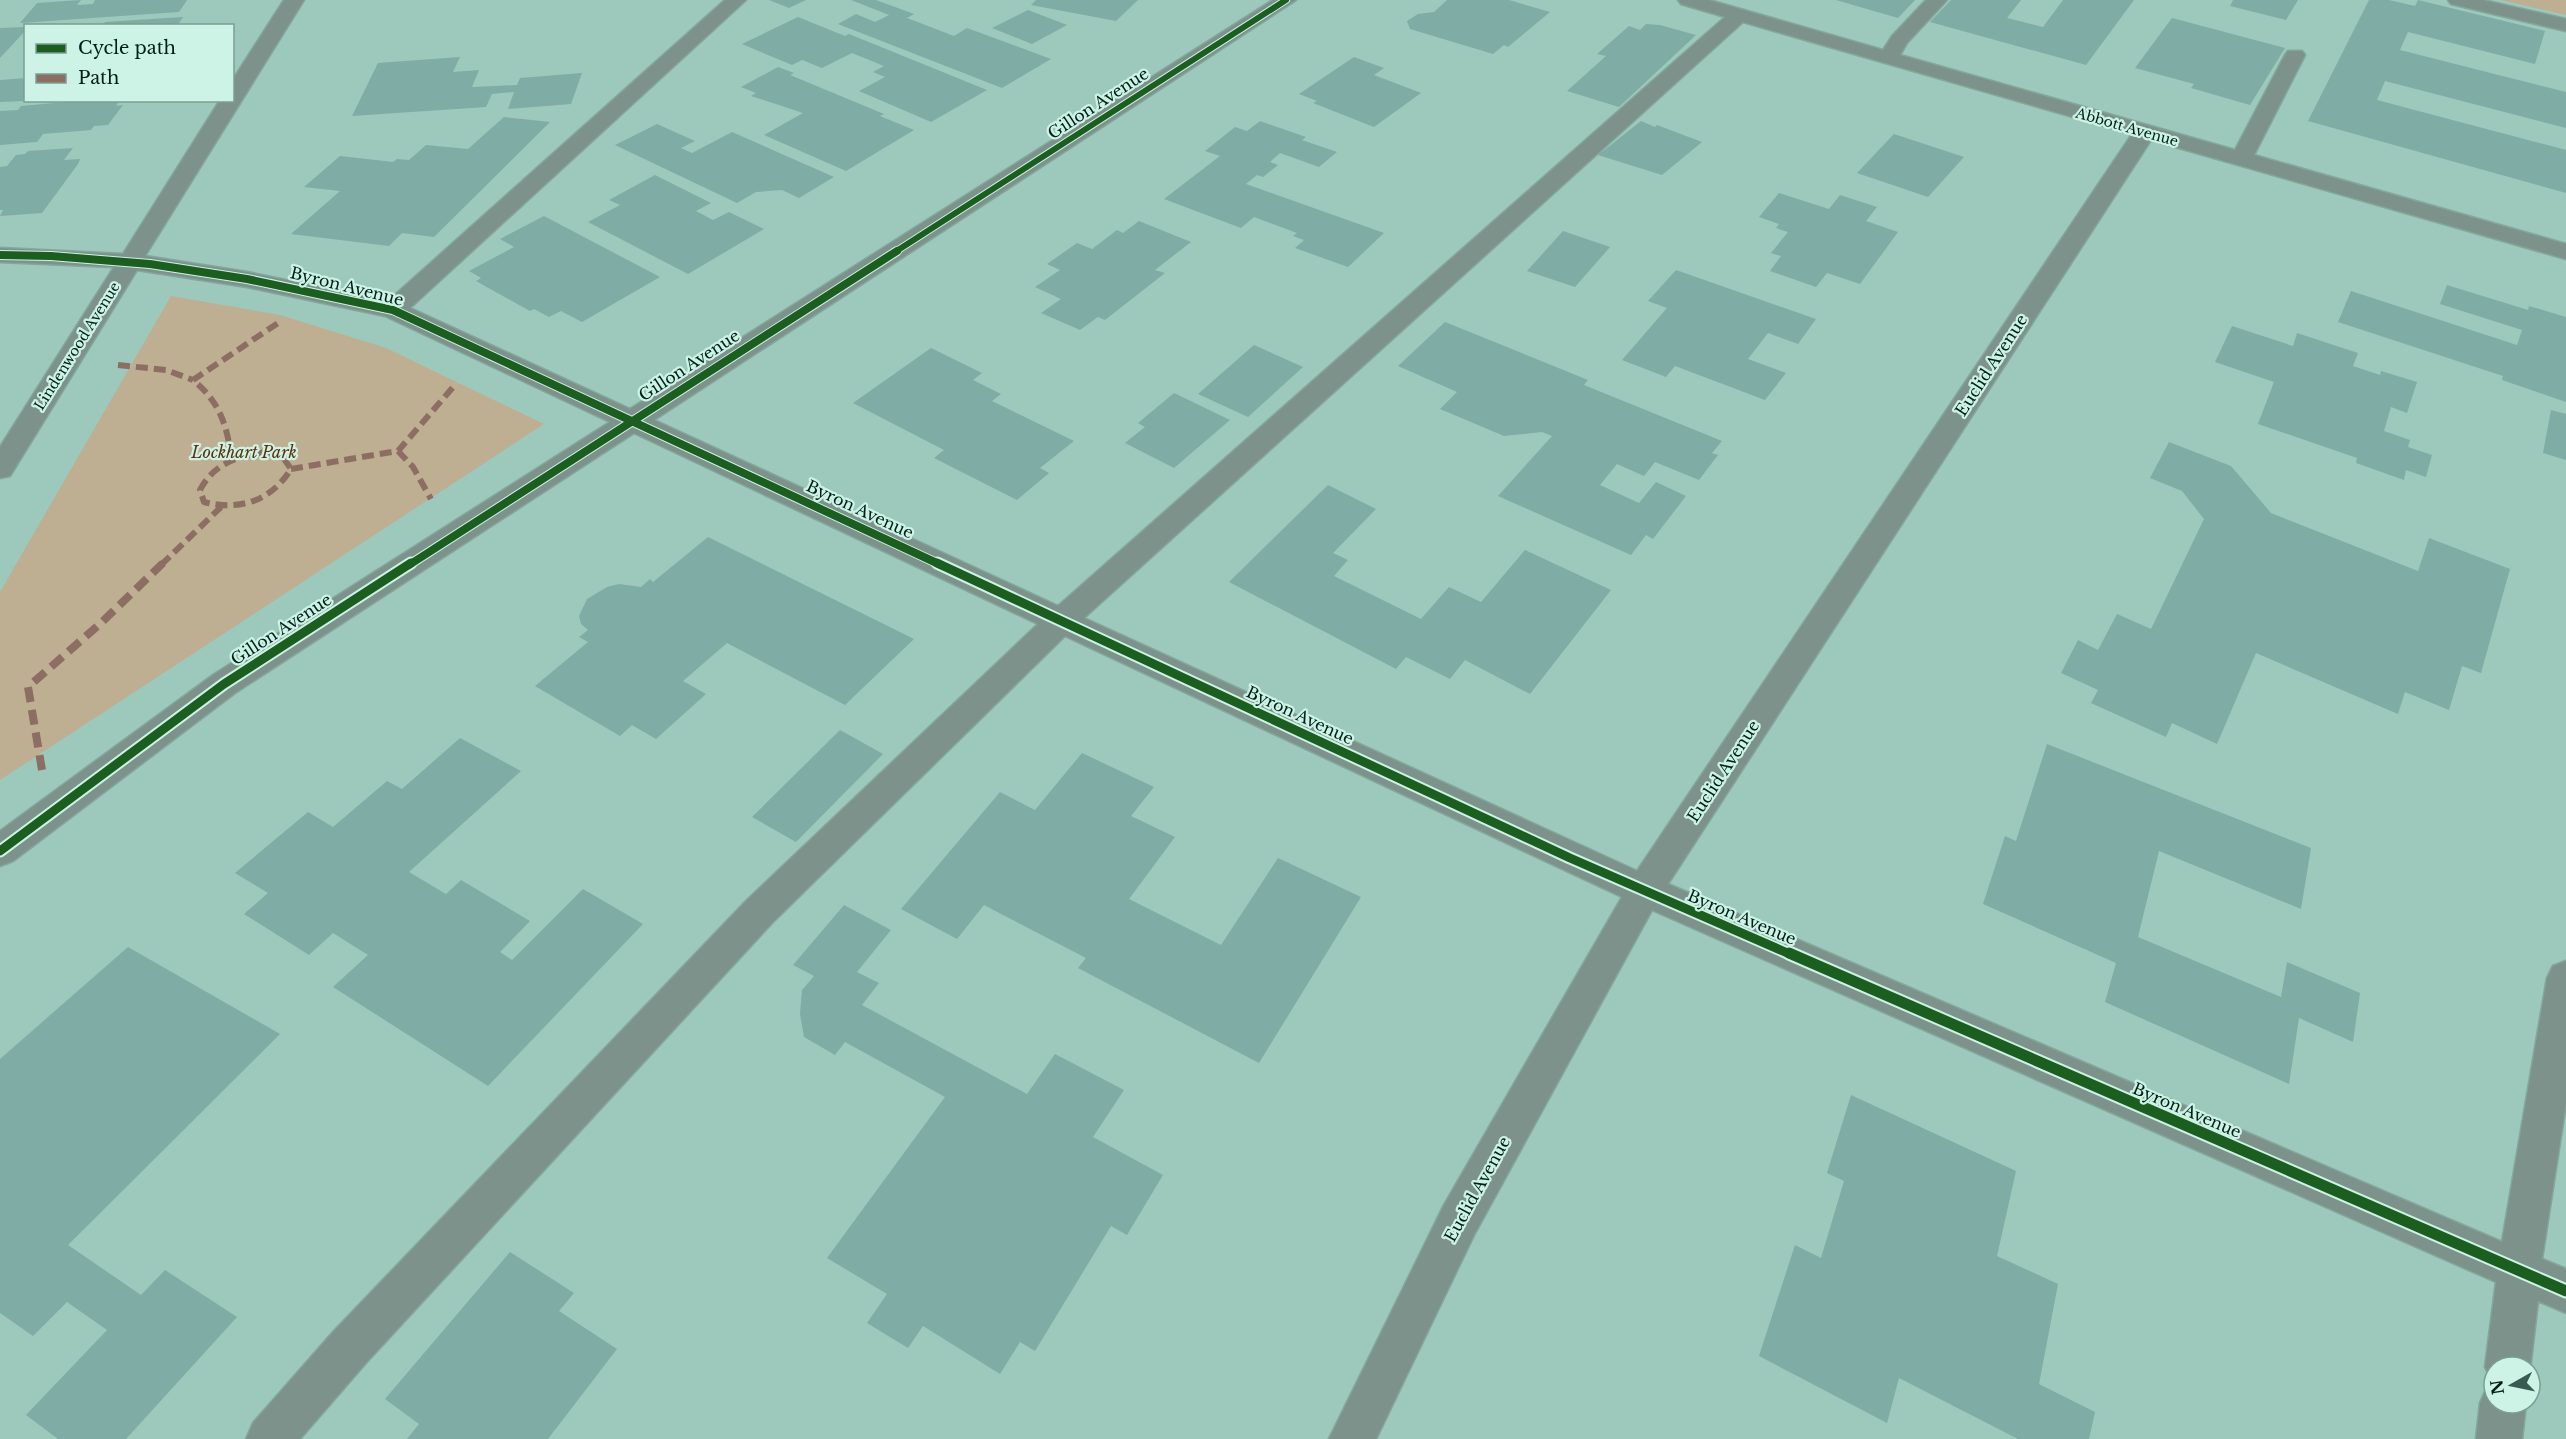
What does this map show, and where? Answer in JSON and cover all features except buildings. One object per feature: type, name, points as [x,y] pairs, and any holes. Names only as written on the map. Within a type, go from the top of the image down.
[{"type":"street","name":"Lindenwood Avenue","points":[[234,96],[294,0]]},
{"type":"street","points":[[393,310],[736,0]]},
{"type":"street","name":"Gillon Avenue","points":[[0,851],[224,684],[1286,0]]},
{"type":"street","name":"Abbott Avenue","points":[[1688,0],[2566,252]]},
{"type":"street","points":[[1888,58],[1899,40],[1938,0]]},
{"type":"street","points":[[2458,0],[2566,25]]},
{"type":"street","points":[[270,1439],[349,1348],[759,912],[1062,620],[1739,15]]},
{"type":"street","points":[[2241,159],[2295,55]]},
{"type":"street","name":"Lindenwood Avenue","points":[[0,469],[230,102]]},
{"type":"street","name":"Euclid Avenue","points":[[1352,1439],[1459,1220],[1644,891],[2145,132]]},
{"type":"street","name":"Byron Avenue","points":[[0,255],[132,260],[267,282],[393,310],[1644,891],[2566,1291]]},
{"type":"street","points":[[2509,1355],[2519,1270],[2566,978]]},
{"type":"street","points":[[2499,1439],[2502,1415]]},
{"type":"green space","points":[[2501,0],[2566,0],[2566,15]]},
{"type":"green space","name":"Lockhart Park","points":[[171,296],[280,315],[386,348],[544,424],[0,780],[0,592]]},
{"type":"marked path","points":[[231,459],[222,415],[210,396],[193,380],[278,323]]},
{"type":"marked path","points":[[118,365],[166,370],[193,380]]},
{"type":"marked path","points":[[291,469],[398,451],[454,386]]},
{"type":"marked path","points":[[398,451],[413,467],[431,499]]},
{"type":"marked path","points":[[267,452],[282,456],[291,469],[275,489],[254,502],[242,505],[217,505],[204,502],[200,490],[205,480],[219,466],[247,455],[267,452]]},
{"type":"marked path","points":[[42,770],[28,687],[101,623],[221,507]]},
{"type":"cycle path","points":[[0,851],[224,684],[1286,0]]},
{"type":"cycle path","points":[[0,255],[51,256],[150,264],[247,279],[393,310],[1570,858],[2566,1291]]}]
